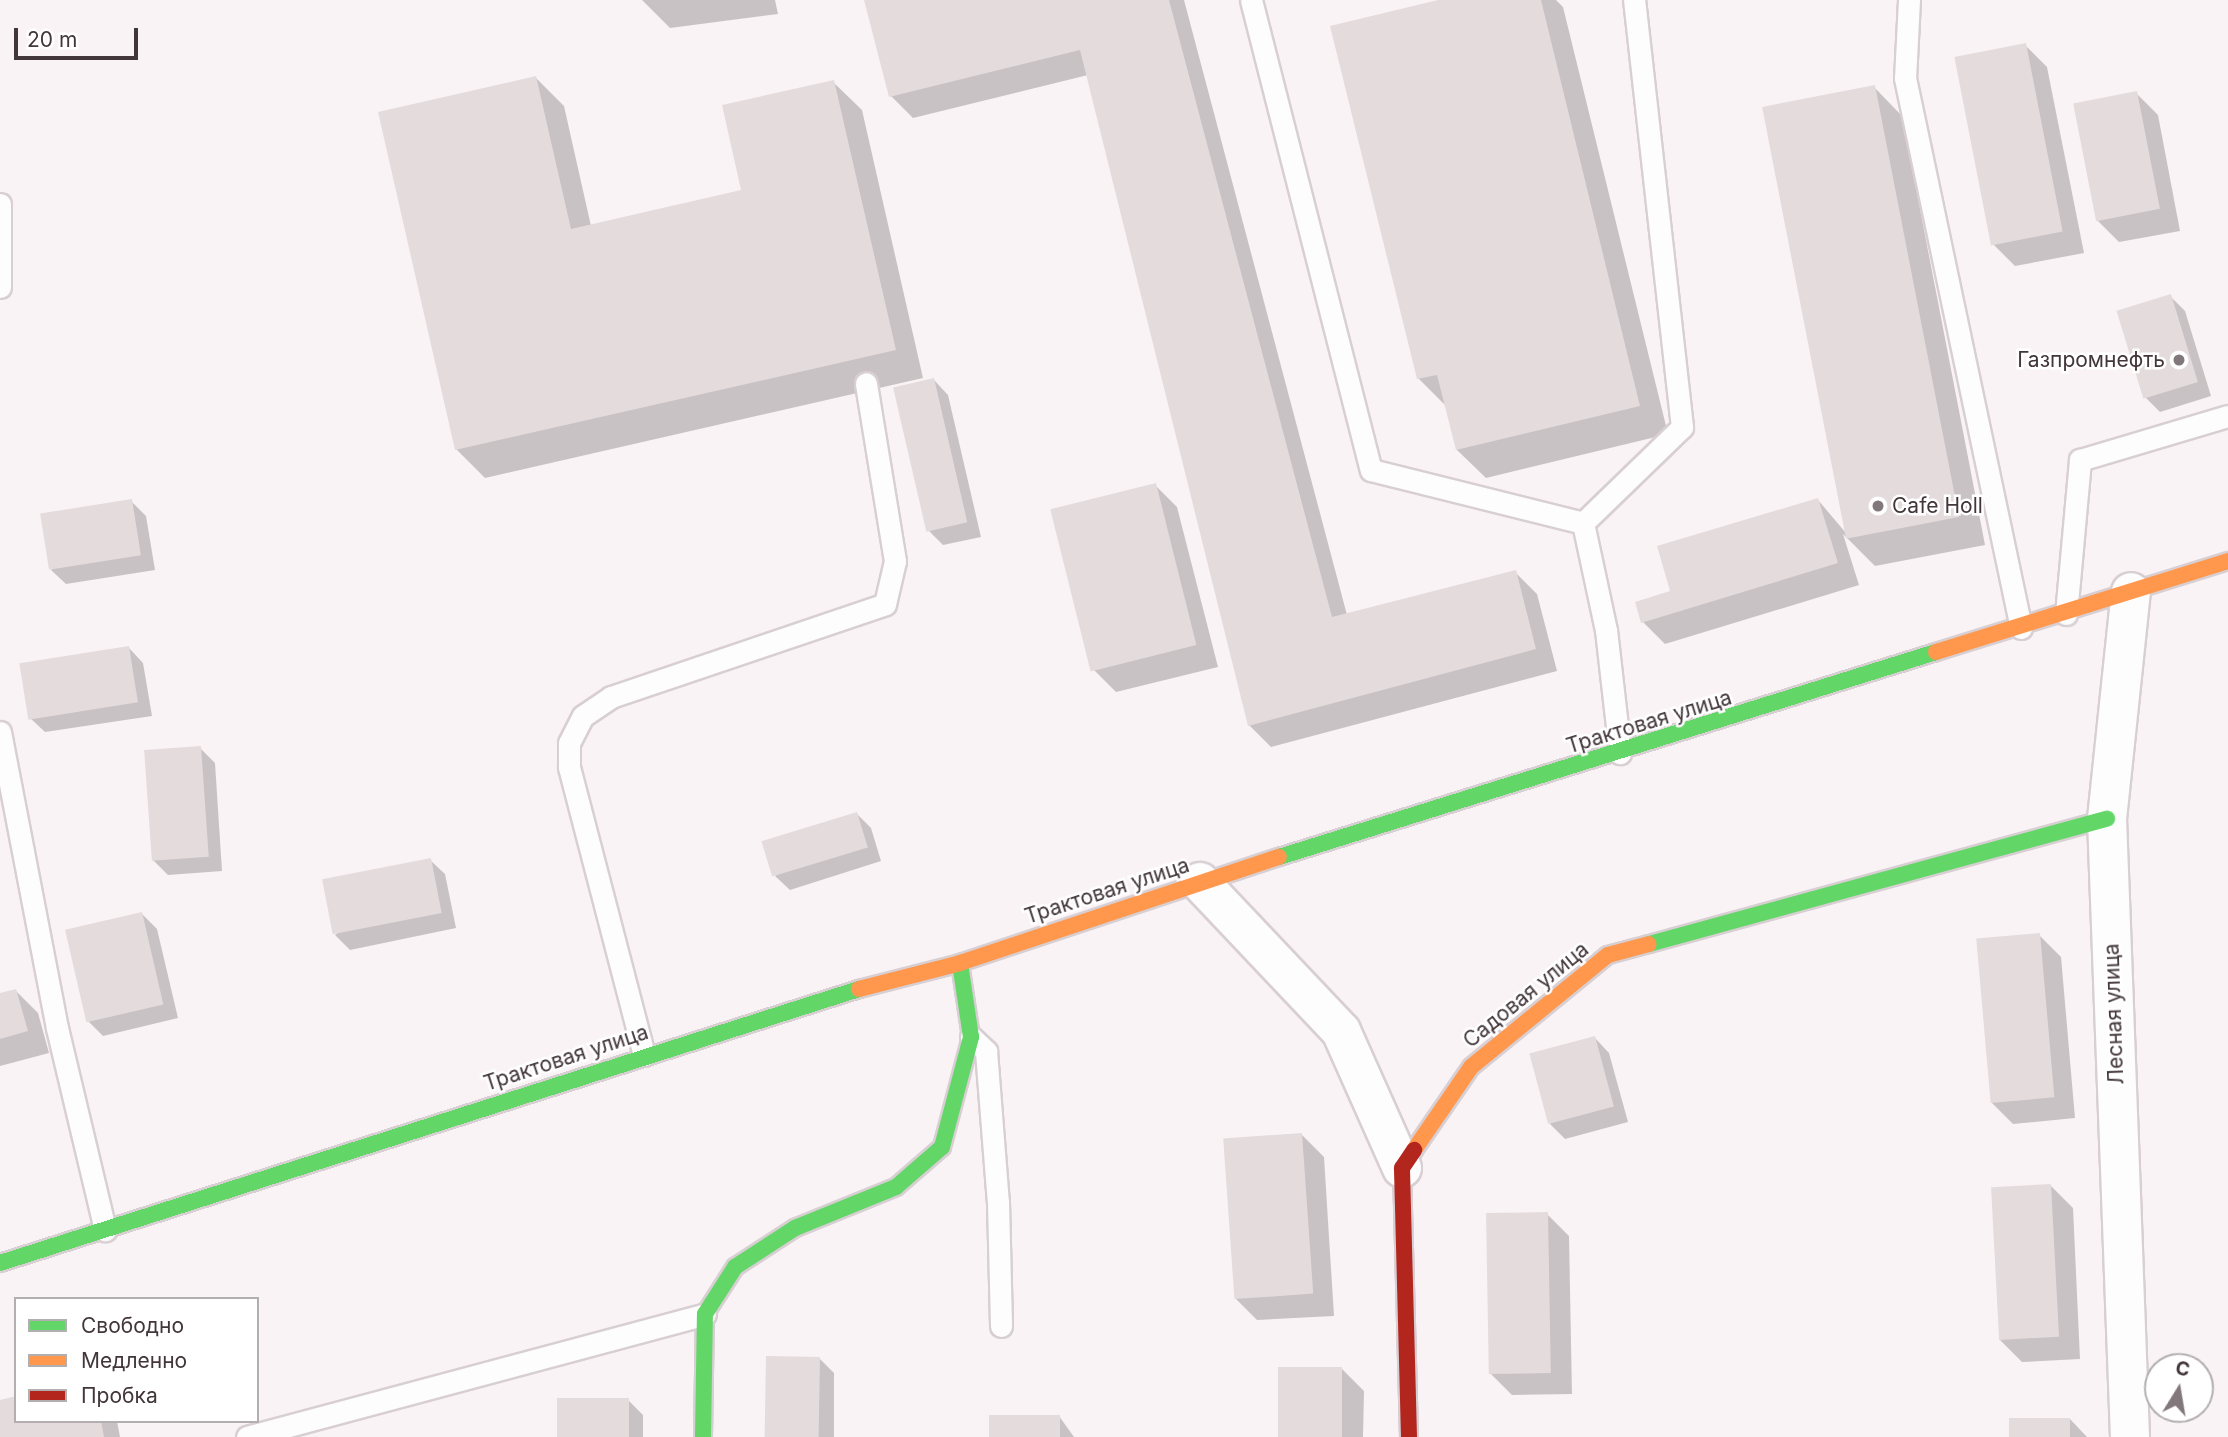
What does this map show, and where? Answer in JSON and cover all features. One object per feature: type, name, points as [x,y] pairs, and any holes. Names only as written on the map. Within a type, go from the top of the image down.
[{"type":"main road","name":"Трактовая улица","points":[[0,1263],[644,1055],[822,999],[960,962],[1200,883],[2066,614],[2228,561]]},
{"type":"main road","name":"Садовая улица","points":[[1402,1168],[1471,1067],[1608,955],[2107,819]]},
{"type":"main road","points":[[703,1437],[705,1314],[736,1267],[755,1250],[795,1228],[896,1186],[942,1147],[971,1037],[960,962]]},
{"type":"main road","points":[[1402,1168],[1409,1437]]},
{"type":"street","name":"Лесная улица","points":[[2130,1437],[2107,819],[2131,592]]},
{"type":"street","points":[[1200,883],[1341,1031],[1402,1168]]},
{"type":"lane","points":[[1251,0],[1371,470],[1583,523]]},
{"type":"lane","points":[[1583,523],[1682,427],[1634,0]]},
{"type":"lane","points":[[1909,0],[1905,78],[2021,628]]},
{"type":"lane","points":[[0,204],[0,288]]},
{"type":"lane","points":[[644,1055],[569,767],[569,743],[583,716],[611,697],[885,604],[895,561],[866,383]]},
{"type":"lane","points":[[2066,614],[2080,460],[2228,416]]},
{"type":"lane","points":[[1583,523],[1606,630],[1620,753]]},
{"type":"lane","points":[[0,732],[57,1028],[105,1230]]},
{"type":"lane","points":[[971,1037],[986,1051],[998,1202],[1001,1326]]},
{"type":"lane","points":[[247,1437],[705,1314]]},
{"type":"building","points":[[864,0],[1169,0],[1332,617],[1516,570],[1536,649],[1248,726],[1080,50],[889,97]]},
{"type":"building","points":[[1438,0],[1541,0],[1640,406],[1456,450],[1437,375],[1417,379],[1330,26]]},
{"type":"building","points":[[2026,43],[2063,231],[1991,245],[1954,57]]},
{"type":"building","points":[[536,76],[571,229],[741,190],[722,105],[834,80],[896,350],[455,450],[378,112]]},
{"type":"building","points":[[1875,85],[1959,517],[1846,539],[1762,107]]},
{"type":"building","points":[[2137,91],[2160,209],[2096,221],[2073,103]]},
{"type":"building","points":[[2171,294],[2198,382],[2143,399],[2116,311]]},
{"type":"building","points":[[934,378],[967,522],[926,532],[893,387]]},
{"type":"building","points":[[1156,483],[1196,645],[1091,671],[1050,509]]},
{"type":"building","points":[[1818,498],[1838,563],[1641,623],[1635,602],[1670,591],[1657,546]]},
{"type":"building","points":[[132,499],[141,555],[49,570],[40,514]]},
{"type":"building","points":[[129,646],[138,702],[28,720],[19,663]]},
{"type":"building","points":[[201,746],[209,857],[152,861],[144,750]]},
{"type":"building","points":[[857,812],[868,847],[772,877],[761,841]]},
{"type":"building","points":[[431,858],[442,913],[333,934],[322,879]]},
{"type":"building","points":[[142,912],[163,1005],[86,1022],[65,930]]},
{"type":"building","points":[[2040,933],[2054,1097],[1991,1103],[1976,939]]},
{"type":"building","points":[[16,989],[28,1031],[0,1039],[0,993]]},
{"type":"building","points":[[1595,1036],[1614,1107],[1548,1124],[1529,1054]]},
{"type":"building","points":[[1302,1133],[1313,1294],[1234,1299],[1223,1139]]},
{"type":"building","points":[[2051,1184],[2059,1337],[1999,1340],[1991,1187]]},
{"type":"building","points":[[1548,1212],[1551,1373],[1489,1374],[1486,1213]]},
{"type":"building","points":[[766,1356],[820,1357],[819,1437],[765,1437]]},
{"type":"building","points":[[1278,1367],[1342,1367],[1342,1437],[1278,1437]]},
{"type":"building","points":[[14,1396],[14,1423],[101,1423],[104,1437],[0,1437],[0,1400]]},
{"type":"building","points":[[557,1398],[629,1398],[629,1437],[557,1437]]},
{"type":"building","points":[[989,1415],[1060,1415],[1060,1437],[989,1437]]},
{"type":"building","points":[[2009,1418],[2070,1418],[2070,1437],[2009,1437]]},
{"type":"traffic: fast","points":[[1279,857],[1936,652]]},
{"type":"traffic: fast","points":[[1649,944],[2107,819]]},
{"type":"traffic: fast","points":[[703,1437],[705,1314],[735,1267],[795,1228],[896,1187],[942,1147],[971,1037],[960,963]]},
{"type":"traffic: fast","points":[[0,1263],[859,989]]},
{"type":"traffic: slow","points":[[1936,652],[2228,561]]},
{"type":"traffic: slow","points":[[859,989],[960,963],[1279,857]]},
{"type":"traffic: slow","points":[[1414,1150],[1471,1067],[1608,955],[1649,944]]},
{"type":"traffic: jam","points":[[1409,1437],[1402,1168],[1414,1150]]},
{"type":"place","name":"Газпромнефть","points":[[2179,360]]},
{"type":"place","name":"Cafe Holl","points":[[1878,506]]}]
